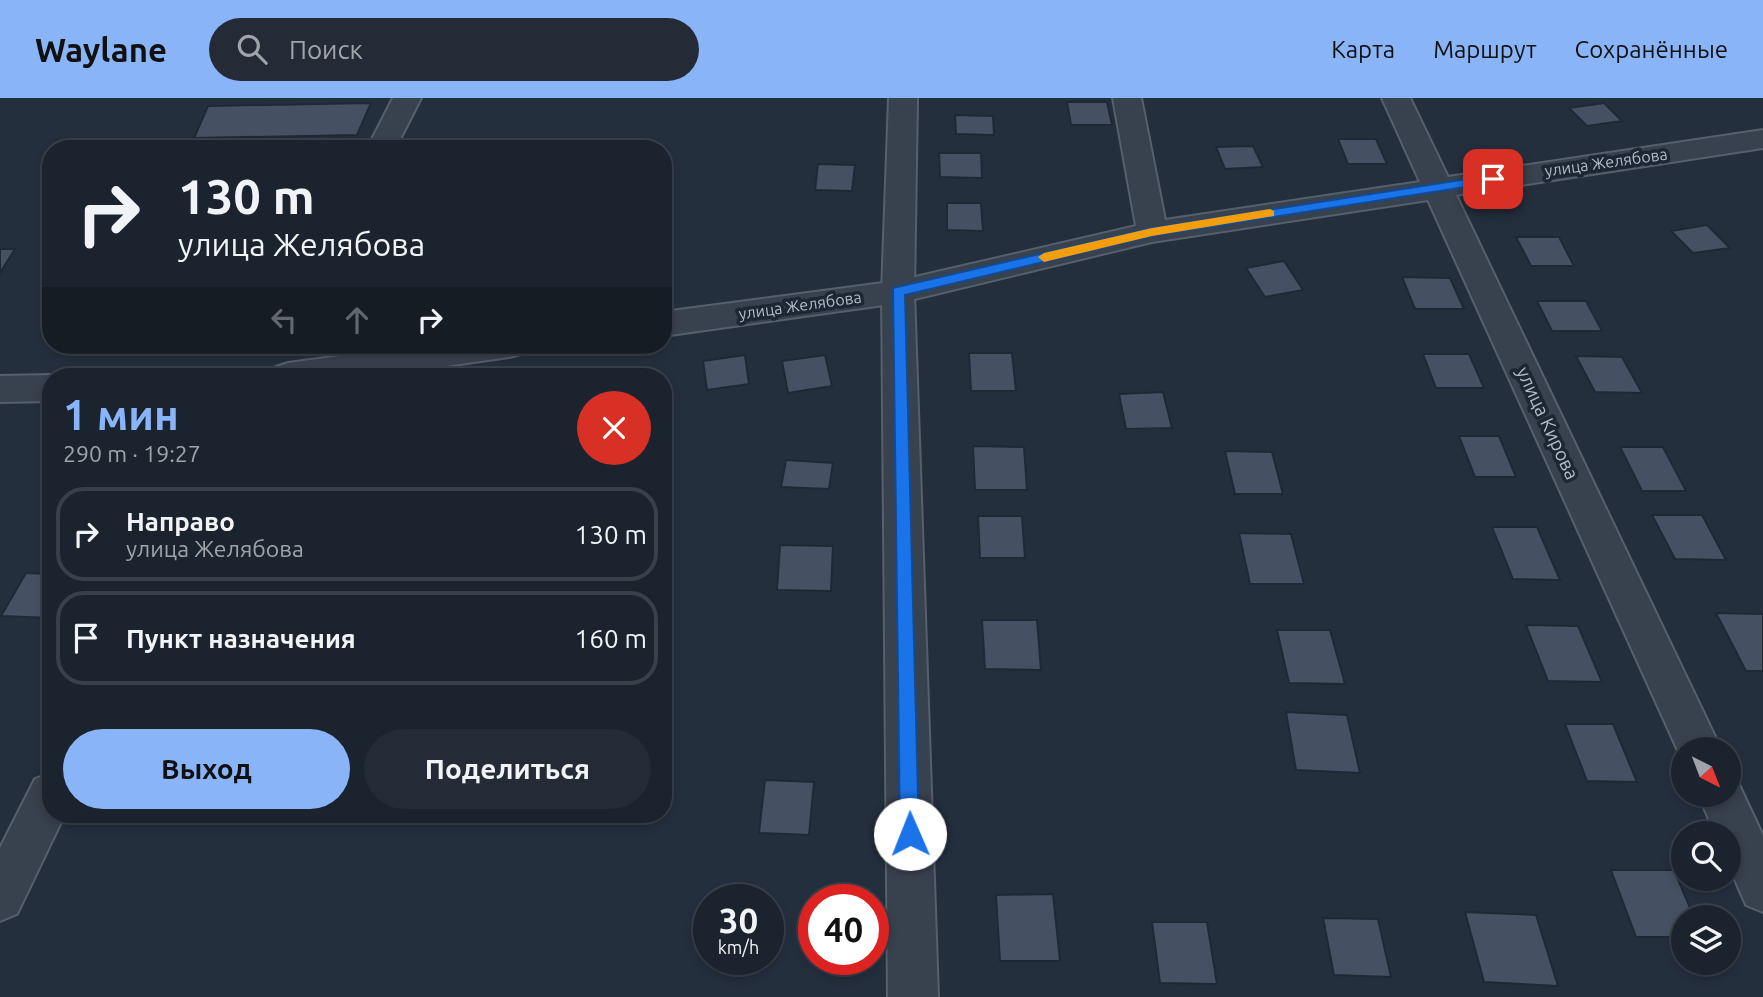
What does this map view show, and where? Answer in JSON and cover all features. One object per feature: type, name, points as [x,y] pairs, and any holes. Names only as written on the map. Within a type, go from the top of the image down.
[{"type":"street","points":[[386,140],[407,98]]},
{"type":"street","points":[[903,98],[898,292],[913,997]]},
{"type":"street","points":[[1127,98],[1152,232]]},
{"type":"street","name":"улица Кирова","points":[[1396,98],[1693,737]]},
{"type":"street","name":"улица Желябова","points":[[672,323],[898,292],[1152,232],[1763,139]]},
{"type":"street","points":[[300,365],[415,354]]},
{"type":"street","points":[[0,389],[42,388]]},
{"type":"street","points":[[1726,807],[1763,888]]},
{"type":"street","points":[[0,897],[42,813]]},
{"type":"building","points":[[1067,102],[1107,102],[1112,125],[1071,125]]},
{"type":"building","points":[[371,103],[357,135],[194,138],[208,106]]},
{"type":"building","points":[[1604,103],[1622,121],[1587,126],[1569,108]]},
{"type":"building","points":[[955,115],[993,116],[994,135],[956,134]]},
{"type":"building","points":[[1338,139],[1376,139],[1387,164],[1348,164]]},
{"type":"building","points":[[1253,146],[1263,167],[1225,169],[1216,147]]},
{"type":"building","points":[[939,153],[981,153],[982,178],[940,177]]},
{"type":"building","points":[[818,164],[855,165],[852,191],[815,190]]},
{"type":"building","points":[[947,203],[981,203],[983,231],[947,230]]},
{"type":"building","points":[[1707,225],[1730,248],[1693,253],[1671,231]]},
{"type":"building","points":[[1516,237],[1559,237],[1574,266],[1531,266]]},
{"type":"building","points":[[0,249],[15,249],[0,273]]},
{"type":"building","points":[[1284,261],[1303,290],[1265,297],[1246,268]]},
{"type":"building","points":[[1402,277],[1450,278],[1464,309],[1415,309]]},
{"type":"building","points":[[1537,301],[1586,301],[1602,331],[1552,331]]},
{"type":"building","points":[[969,353],[1012,353],[1016,391],[971,391]]},
{"type":"building","points":[[1423,354],[1469,354],[1484,388],[1436,388]]},
{"type":"building","points":[[745,355],[749,384],[707,390],[703,361]]},
{"type":"building","points":[[825,355],[832,386],[788,393],[782,361]]},
{"type":"building","points":[[1576,356],[1622,357],[1642,393],[1595,392]]},
{"type":"building","points":[[1163,392],[1172,428],[1126,429],[1119,394]]},
{"type":"building","points":[[1459,436],[1499,436],[1516,477],[1475,477]]},
{"type":"building","points":[[973,446],[1024,447],[1027,490],[975,490]]},
{"type":"building","points":[[1620,447],[1663,447],[1686,491],[1642,491]]},
{"type":"building","points":[[1225,451],[1272,452],[1283,494],[1235,494]]},
{"type":"building","points":[[786,460],[833,463],[829,489],[781,487]]},
{"type":"building","points":[[1652,515],[1702,515],[1726,560],[1675,559]]},
{"type":"building","points":[[978,516],[1022,516],[1025,558],[980,558]]},
{"type":"building","points":[[1492,527],[1537,527],[1560,580],[1513,579]]},
{"type":"building","points":[[1239,533],[1291,534],[1304,584],[1250,584]]},
{"type":"building","points":[[780,545],[833,546],[831,591],[777,590]]},
{"type":"building","points":[[26,573],[42,574],[42,618],[1,616]]},
{"type":"building","points":[[1716,613],[1763,614],[1763,671],[1746,671]]},
{"type":"building","points":[[982,620],[1037,620],[1041,670],[985,669]]},
{"type":"building","points":[[1526,625],[1578,626],[1602,682],[1548,681]]},
{"type":"building","points":[[1277,630],[1330,630],[1345,684],[1289,683]]},
{"type":"building","points":[[1286,712],[1347,715],[1360,773],[1296,770]]},
{"type":"building","points":[[1565,724],[1613,724],[1637,782],[1587,781]]},
{"type":"building","points":[[765,780],[814,782],[809,835],[759,833]]},
{"type":"building","points":[[1611,870],[1671,870],[1671,891],[1683,891],[1689,905],[1671,905],[1671,937],[1636,937]]},
{"type":"building","points":[[1053,894],[1060,961],[1000,961],[996,895]]},
{"type":"building","points":[[1465,912],[1536,915],[1558,986],[1484,982]]},
{"type":"building","points":[[1323,918],[1378,919],[1391,977],[1334,975]]},
{"type":"building","points":[[1152,922],[1207,922],[1217,984],[1160,983]]},
{"type":"slow traffic","points":[[1044,257],[1152,232],[1270,214]]},
{"type":"route","points":[[910,834],[898,292],[1152,232],[1493,179]]}]
